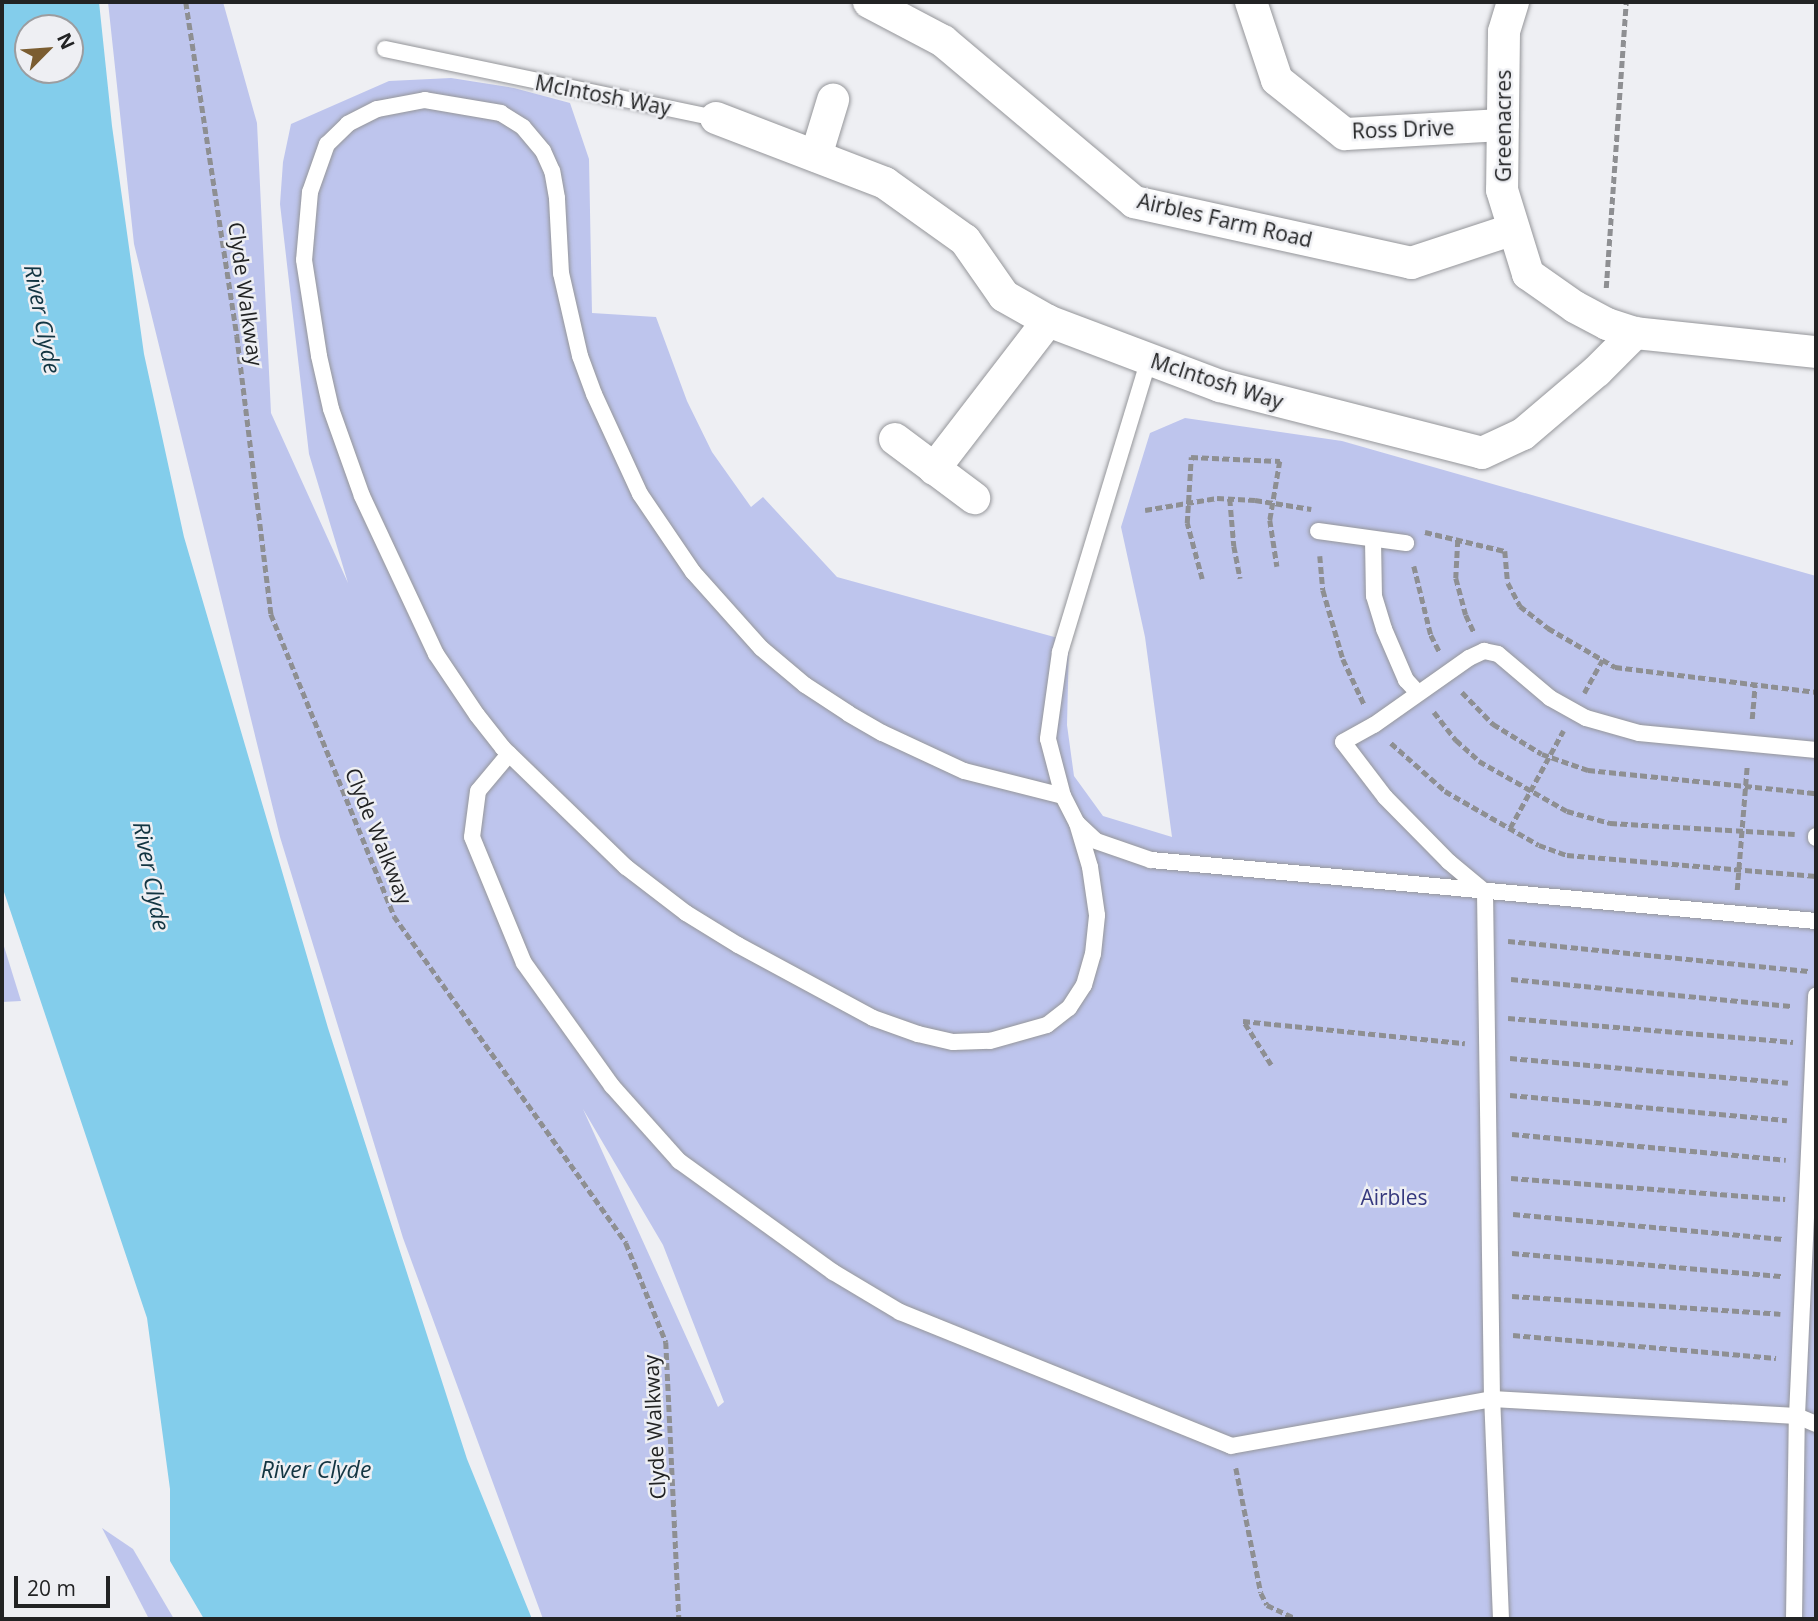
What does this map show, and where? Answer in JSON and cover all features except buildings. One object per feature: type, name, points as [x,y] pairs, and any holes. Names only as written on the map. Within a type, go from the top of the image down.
[{"type":"street","name":"Airbles Farm Road","points":[[869,2],[943,41],[1134,202],[1410,263],[1514,229]]},
{"type":"street","name":"Ross Drive","points":[[1251,2],[1277,80],[1345,134],[1503,125]]},
{"type":"street","name":"Greenacres","points":[[1513,2],[1504,32],[1502,190],[1528,274],[1575,307],[1621,329]]},
{"type":"street","points":[[816,156],[833,100]]},
{"type":"street","name":"McIntosh Way","points":[[716,118],[885,183],[965,240],[1004,296],[1048,321],[1220,386],[1482,453],[1523,434],[1597,371],[1621,329]]},
{"type":"street","points":[[934,469],[1048,321]]},
{"type":"street","points":[[1621,329],[1816,352]]},
{"type":"street","points":[[895,439],[974,498]]},
{"type":"lane","name":"McIntosh Way","points":[[385,49],[716,118]]},
{"type":"lane","points":[[1063,796],[964,771],[882,733],[805,685],[761,648],[708,591],[669,540],[640,494],[585,368],[561,273],[557,198],[552,172],[543,151],[523,127],[500,113],[425,100],[377,109],[348,124],[327,144],[310,192],[304,260],[318,356],[331,410],[362,496],[405,592],[436,653],[477,715],[509,754],[626,867],[686,913],[781,969],[873,1018],[918,1034],[954,1042],[990,1041],[1047,1025],[1069,1008],[1083,985],[1093,954],[1097,915],[1090,867],[1077,823],[1063,796],[1048,739],[1060,652],[1149,359]]},
{"type":"lane","points":[[1318,531],[1406,543]]},
{"type":"lane","points":[[1373,540],[1374,596],[1384,629],[1406,680],[1418,693]]},
{"type":"lane","points":[[1501,1619],[1492,1399],[1485,892],[1449,862],[1385,797],[1343,742],[1374,725],[1450,671],[1485,651],[1498,654],[1550,698],[1586,718],[1639,733],[1816,750]]},
{"type":"lane","points":[[509,754],[478,790],[472,836],[524,963],[611,1086],[680,1161],[833,1272],[900,1312],[1231,1446],[1492,1399],[1797,1416],[1816,1424]]},
{"type":"lane","points":[[1077,823],[1096,841],[1151,860],[1816,920]]},
{"type":"lane","points":[[1794,1619],[1797,1416],[1816,995]]},
{"type":"path","name":"Clyde Walkway","points":[[186,2],[237,336],[271,614],[394,916],[626,1243],[666,1342],[679,1619]]},
{"type":"path","points":[[1621,329],[1606,287],[1626,2]]},
{"type":"path","points":[[1202,579],[1186,523],[1191,457],[1280,461],[1270,520],[1277,566]]},
{"type":"path","points":[[1230,499],[1240,578]]},
{"type":"path","points":[[1145,510],[1230,499],[1319,510],[1323,590],[1343,659],[1374,725],[1411,764],[1445,791],[1539,845],[1567,855],[1816,876]]},
{"type":"path","points":[[1816,692],[1627,670],[1602,660],[1548,628],[1520,606],[1508,583],[1504,551],[1415,529],[1406,543],[1411,551],[1431,635],[1464,696],[1493,724],[1550,757],[1588,770],[1745,788],[1816,793]]},
{"type":"path","points":[[1458,540],[1456,578],[1466,615],[1485,651]]},
{"type":"path","points":[[1510,828],[1602,660]]},
{"type":"path","points":[[1735,914],[1755,685]]},
{"type":"path","points":[[1418,693],[1456,740],[1479,761],[1567,811],[1610,823],[1816,836]]},
{"type":"path","points":[[1486,939],[1816,971]]},
{"type":"path","points":[[1486,977],[1816,1009]]},
{"type":"path","points":[[1487,1016],[1814,1044]]},
{"type":"path","points":[[1270,1065],[1243,1021],[1812,1086]]},
{"type":"path","points":[[1488,1093],[1810,1122]]},
{"type":"path","points":[[1489,1132],[1794,1161],[1808,1167]]},
{"type":"path","points":[[1489,1176],[1807,1200]]},
{"type":"path","points":[[1489,1212],[1805,1241]]},
{"type":"path","points":[[1490,1251],[1803,1278]]},
{"type":"path","points":[[1491,1294],[1802,1316]]},
{"type":"path","points":[[1491,1333],[1800,1360]]},
{"type":"path","points":[[1231,1446],[1261,1593],[1267,1605],[1297,1619]]},
{"type":"green space","name":"Airbles","points":[[108,2],[223,2],[257,123],[271,413],[348,583],[309,454],[280,204],[283,162],[291,124],[389,81],[451,78],[514,88],[570,103],[589,159],[592,313],[656,317],[687,401],[712,452],[751,507],[763,497],[837,577],[1069,641],[1067,725],[1074,776],[1103,816],[1172,837],[1145,637],[1121,527],[1150,433],[1185,418],[1342,441],[1816,576],[1816,1619],[543,1619],[403,1238],[280,837],[134,244]],"holes":[[[583,1109],[663,1245],[724,1402],[718,1407]]]},
{"type":"green space","points":[[2,940],[21,1001],[2,1002]]},
{"type":"green space","points":[[102,1528],[133,1549],[174,1619],[149,1619]]},
{"type":"water","name":"River Clyde","points":[[2,2],[99,2],[112,126],[144,354],[184,537],[328,1028],[467,1459],[532,1619],[204,1619],[170,1561],[170,1489],[147,1318],[2,886]]}]
